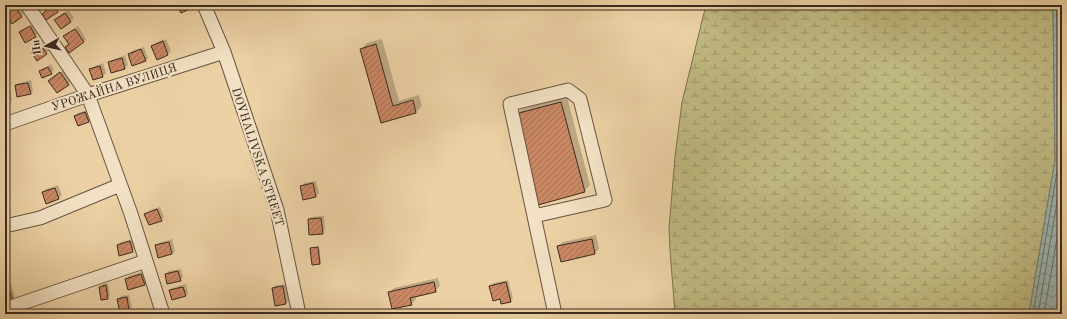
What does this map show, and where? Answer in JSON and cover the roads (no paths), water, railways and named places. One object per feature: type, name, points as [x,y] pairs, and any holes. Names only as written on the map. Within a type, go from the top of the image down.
[{"type":"street","points":[[28,5],[88,95],[131,214],[163,314]]},
{"type":"street","name":"DOVHALIVSKA STREET","points":[[204,5],[224,52],[277,210],[299,314]]},
{"type":"street","name":"УРОЖАЙНА ВУЛИЦЯ","points":[[5,124],[88,95],[224,52]]},
{"type":"street","points":[[534,216],[606,200],[580,99],[568,90],[510,104],[534,216],[555,314]]},
{"type":"street","points":[[5,226],[40,218],[120,185]]},
{"type":"street","points":[[5,310],[146,261]]},
{"type":"water","points":[[1053,5],[1062,5],[1062,314],[1029,314],[1055,160]]}]
